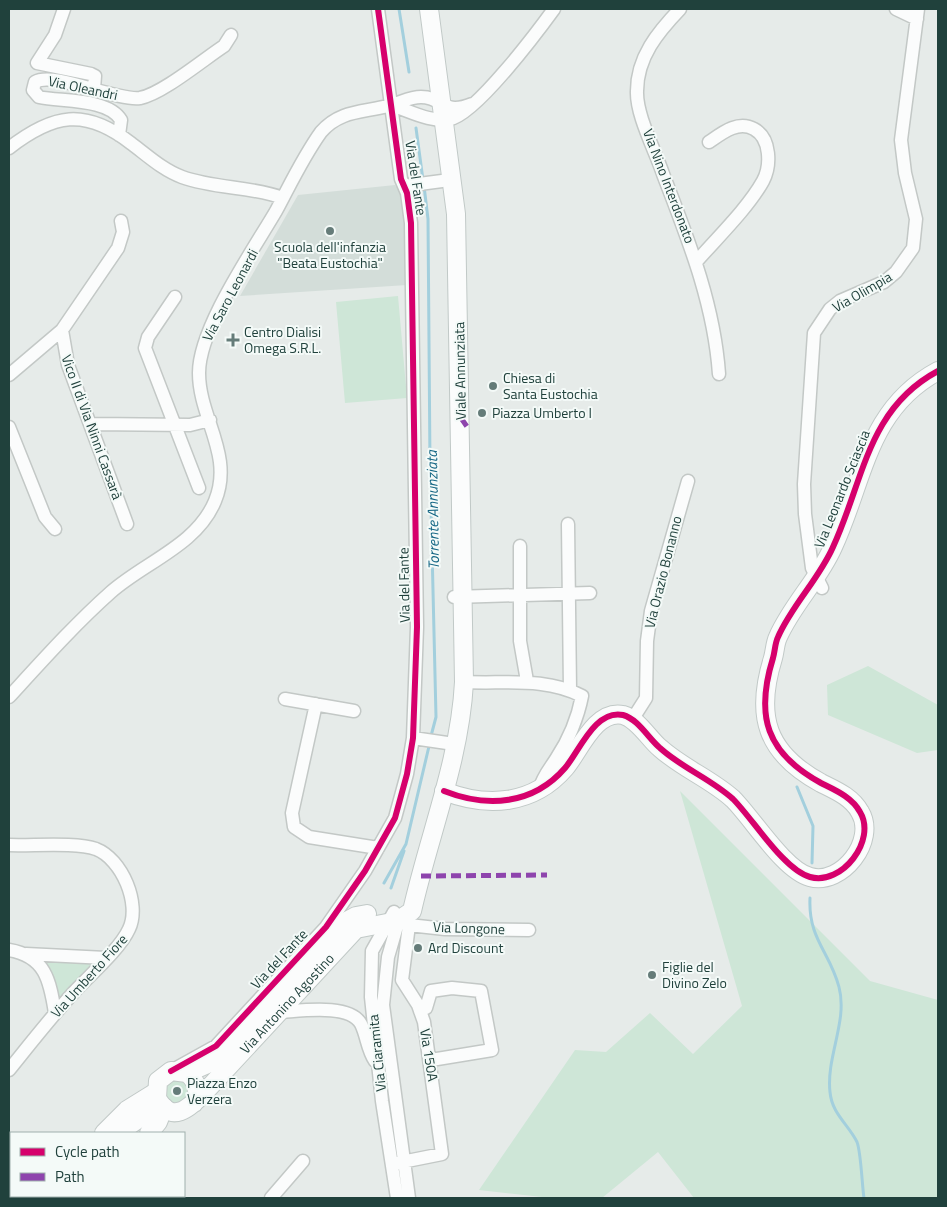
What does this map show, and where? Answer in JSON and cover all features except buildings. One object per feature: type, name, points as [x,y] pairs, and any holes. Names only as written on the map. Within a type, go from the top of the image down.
[{"type":"main road","name":"Viale Annunziata","points":[[419,9],[438,111],[439,182],[451,214]]},
{"type":"main road","name":"Viale Annunziata","points":[[430,9],[438,111],[451,214],[459,597],[464,682],[463,705],[452,740]]},
{"type":"main road","name":"Via Leonardo Sciascia","points":[[868,471],[875,437],[892,408],[913,387],[938,371]]},
{"type":"main road","name":"Via Leonardo Sciascia","points":[[632,720],[663,752],[732,798],[796,870],[815,878],[834,874],[848,864],[860,847],[865,830],[862,813],[851,800],[793,766],[775,742],[766,721],[764,699],[766,679],[773,659],[777,638],[819,583],[832,550],[854,508],[868,471],[890,430],[901,414],[919,395],[938,382]]},
{"type":"main road","name":"Viale Annunziata","points":[[400,918],[402,906],[417,888],[444,791],[452,740],[459,597]]},
{"type":"main road","points":[[444,791],[470,800],[492,803],[522,798],[540,790],[566,767],[584,738],[596,725],[616,715],[626,716],[632,720]]},
{"type":"main road","name":"Via Antonino Agostino","points":[[179,1072],[210,1063],[223,1054],[345,922],[356,916],[400,918]]},
{"type":"main road","points":[[356,929],[400,918]]},
{"type":"main road","name":"Via Antonino Agostino","points":[[194,1103],[356,929]]},
{"type":"main road","points":[[105,1132],[127,1110],[159,1104],[190,1108],[197,1097],[196,1083],[179,1072],[162,1076],[159,1104],[158,1122],[150,1132]]},
{"type":"main road","points":[[127,1132],[159,1104]]},
{"type":"main road","points":[[159,1104],[163,1132]]},
{"type":"street","points":[[64,9],[56,35],[37,63],[91,74],[96,80],[94,89]]},
{"type":"street","name":"Via del Fante","points":[[179,1072],[216,1046],[326,927],[345,901],[395,818],[416,739],[417,627],[411,223],[407,186],[392,105],[378,9]]},
{"type":"street","points":[[392,105],[438,111],[459,116],[511,65],[554,9]]},
{"type":"street","name":"Via Nino Interdonato","points":[[680,9],[664,25],[644,54],[637,91],[639,106],[696,262],[710,312],[717,347],[719,374]]},
{"type":"street","points":[[896,9],[918,14]]},
{"type":"street","name":"Via Olimpia","points":[[819,583],[808,540],[804,484],[814,333],[821,319],[835,305],[884,282],[896,272],[913,248],[916,219],[901,140],[902,118],[918,14]]},
{"type":"street","name":"Via Oleandri","points":[[119,135],[121,120],[114,112],[78,101],[39,97],[33,90],[35,82],[44,80],[94,89],[123,97],[147,96],[224,46],[231,35]]},
{"type":"street","name":"Via Saro Leonardi","points":[[9,697],[101,601],[124,582],[186,538],[204,520],[215,501],[221,476],[220,450],[202,396],[199,374],[205,340],[218,311],[315,140],[326,126],[345,114],[392,105],[403,100],[423,97],[438,111]]},
{"type":"street","points":[[9,148],[41,126],[66,120],[95,123],[119,135],[165,169],[180,177],[206,184],[283,198]]},
{"type":"street","points":[[696,262],[754,194],[764,180],[768,166],[768,156],[762,136],[750,127],[735,127],[709,142]]},
{"type":"street","points":[[407,186],[439,182]]},
{"type":"street","points":[[9,375],[62,330],[118,248],[123,232],[121,221]]},
{"type":"street","points":[[175,297],[148,337],[145,348],[200,488]]},
{"type":"street","name":"Vico II di Via Ninni Cassarà","points":[[62,330],[68,365],[92,424],[127,524]]},
{"type":"street","points":[[92,424],[190,425],[210,420]]},
{"type":"street","points":[[9,427],[45,516],[55,529]]},
{"type":"street","name":"Via Orazio Bonanno","points":[[632,720],[646,698],[647,641],[651,611],[688,482]]},
{"type":"street","points":[[568,524],[570,690]]},
{"type":"street","points":[[520,546],[520,641],[528,681]]},
{"type":"street","points":[[459,597],[590,593]]},
{"type":"street","points":[[464,682],[528,681],[570,690],[582,696],[579,710],[556,759],[542,778],[540,790]]},
{"type":"street","points":[[284,699],[354,711]]},
{"type":"street","points":[[316,704],[292,813],[293,823],[298,831],[309,837],[378,848]]},
{"type":"street","points":[[416,739],[452,740]]},
{"type":"street","name":"Via Umberto Fiore","points":[[9,845],[86,847],[102,852],[114,863],[128,890],[133,911],[133,919],[126,936],[55,1013],[9,1070]]},
{"type":"street","points":[[334,934],[345,901]]},
{"type":"street","points":[[356,929],[367,932],[374,945],[400,918]]},
{"type":"street","name":"Via Longone","points":[[400,918],[445,929],[529,930]]},
{"type":"street","name":"Via Ciaramita","points":[[398,1198],[398,1162],[383,1005],[385,973],[391,944],[400,918]]},
{"type":"street","name":"Via 150A","points":[[398,1162],[442,1154],[431,1060],[420,1011],[402,980],[400,918]]},
{"type":"street","name":"Via Ciaramita","points":[[374,945],[371,997],[378,1066],[398,1162],[410,1198]]},
{"type":"street","points":[[9,950],[26,954],[106,958]]},
{"type":"street","points":[[26,954],[38,964],[47,976],[55,1013]]},
{"type":"street","points":[[420,1011],[426,1008],[431,991],[452,988],[481,991],[492,1050],[431,1060]]},
{"type":"street","points":[[279,1012],[349,1012],[360,1021],[369,1052],[378,1066]]},
{"type":"street","points":[[271,1198],[303,1161]]},
{"type":"shaded area","points":[[395,185],[402,192],[406,222],[407,285],[240,296],[298,195]]},
{"type":"green space","points":[[398,296],[407,398],[345,403],[336,302]]},
{"type":"green space","points":[[868,666],[938,705],[938,750],[917,753],[828,715],[827,685]]},
{"type":"green space","points":[[680,791],[870,981],[938,1000],[938,1198],[694,1198],[658,1152],[602,1198],[551,1198],[479,1190],[575,1050],[606,1052],[650,1013],[693,1054],[742,1006]]},
{"type":"green space","points":[[43,959],[93,964],[60,1000],[58,999],[55,980]]},
{"type":"green space","points":[[177,1079],[185,1083],[189,1091],[185,1099],[177,1103],[169,1099],[165,1091],[169,1083]]},
{"type":"waterway","name":"Torrente Annunziata","points":[[399,9],[409,72]]},
{"type":"waterway","name":"Torrente Annunziata","points":[[416,128],[423,180]]},
{"type":"waterway","name":"Torrente Annunziata","points":[[424,186],[428,219],[430,464],[436,717],[431,736]]},
{"type":"waterway","name":"Torrente Annunziata","points":[[384,883],[406,844],[430,742]]},
{"type":"waterway","points":[[797,787],[813,826],[812,863]]},
{"type":"waterway","points":[[391,888],[404,851]]},
{"type":"waterway","points":[[810,898],[812,924],[835,975],[841,1000],[841,1013],[831,1066],[831,1100],[837,1113],[857,1142],[864,1198]]},
{"type":"marked path","points":[[461,418],[468,428]]},
{"type":"marked path","points":[[421,876],[547,875]]},
{"type":"cycle path","points":[[171,1071],[216,1046],[326,927],[365,871],[395,818],[407,774],[413,738],[417,627],[411,223],[407,193],[401,179],[378,9]]},
{"type":"cycle path","points":[[444,791],[477,800],[493,801],[509,800],[539,790],[565,768],[596,725],[604,718],[613,715],[623,715],[634,721],[669,755],[733,799],[779,855],[800,872],[810,877],[822,878],[834,875],[844,868],[860,847],[864,835],[864,823],[860,812],[848,798],[802,771],[777,746],[770,731],[766,715],[765,698],[768,679],[778,637],[833,547],[844,522],[861,472],[882,426],[896,405],[914,387],[938,371]]},
{"type":"place","name":"Scuola dell'infanzia \"Beata Eustochia\"","points":[[330,231]]},
{"type":"place","name":"Centro Dialisi Omega S.R.L.","points":[[233,340]]},
{"type":"place","name":"Chiesa di Santa Eustochia","points":[[493,386]]},
{"type":"place","name":"Piazza Umberto I","points":[[482,413]]},
{"type":"place","name":"Ard Discount","points":[[418,948]]},
{"type":"place","name":"Figlie del Divino Zelo","points":[[652,975]]},
{"type":"place","name":"Piazza Enzo Verzera","points":[[177,1091]]}]
